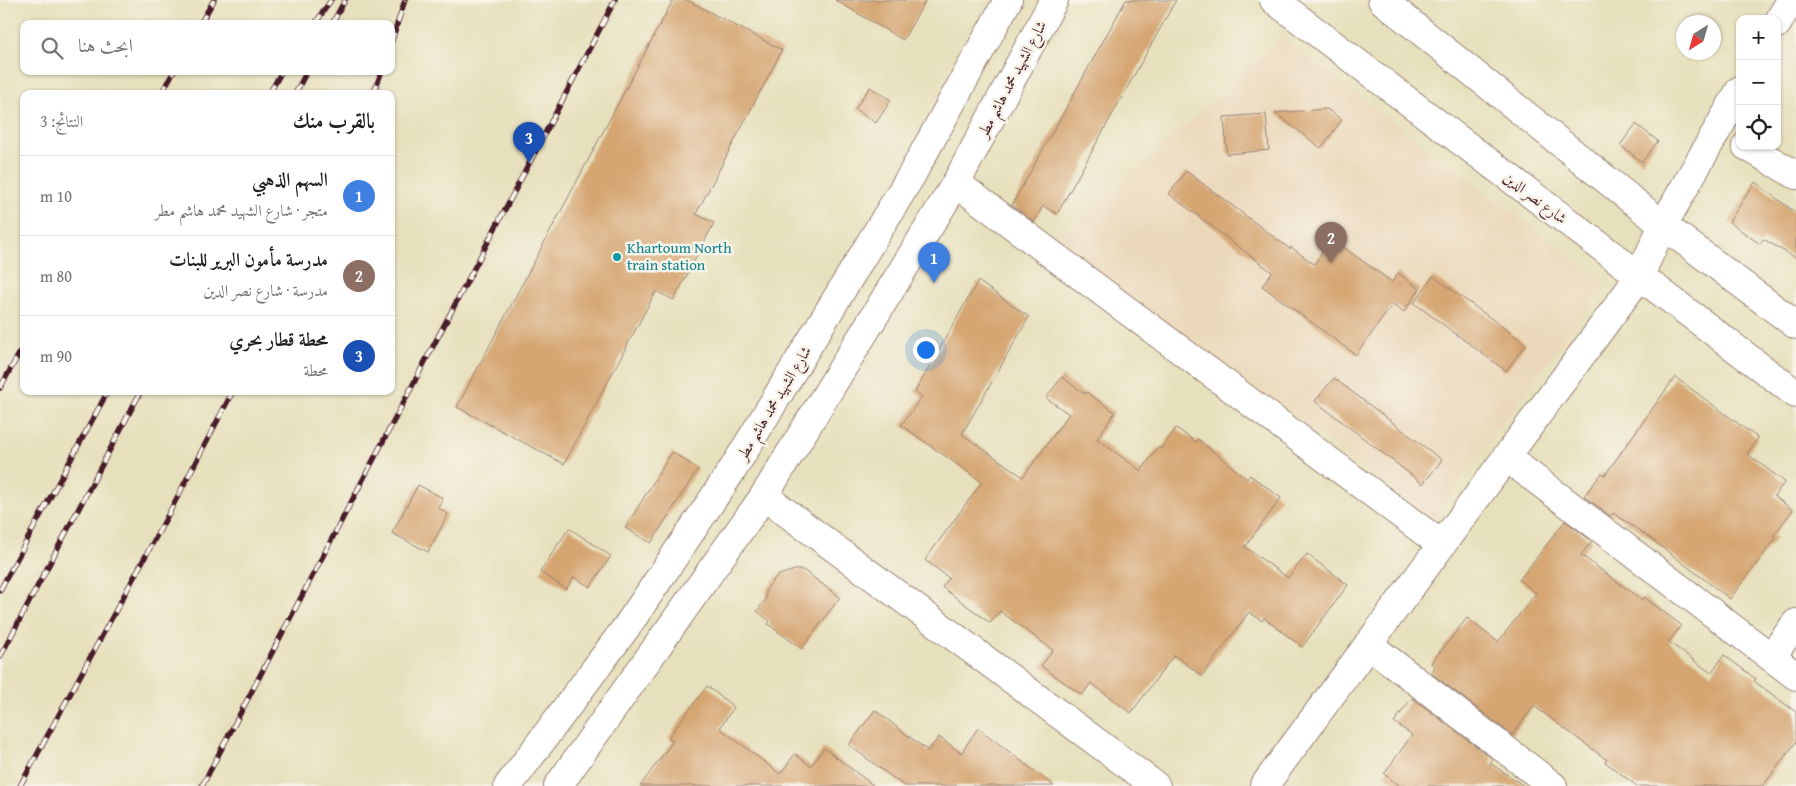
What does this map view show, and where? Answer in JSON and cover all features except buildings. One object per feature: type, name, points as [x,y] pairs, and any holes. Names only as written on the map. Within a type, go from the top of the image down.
[{"type":"street","name":"شارع الشهيد محمد هاشم مطر","points":[[508,786],[628,625],[734,470],[911,176],[1008,0]]},
{"type":"street","name":"شارع الشهيد محمد هاشم مطر","points":[[558,786],[764,496],[956,183],[1054,0]]},
{"type":"street","name":"شارع نصر الدين","points":[[1274,0],[1796,394]]},
{"type":"street","points":[[1382,0],[1663,225],[1796,325]]},
{"type":"street","points":[[1781,17],[1790,0]]},
{"type":"street","points":[[1264,786],[1639,277],[1663,225],[1728,136],[1736,105]]},
{"type":"street","points":[[1753,150],[1796,175]]},
{"type":"street","points":[[956,183],[1442,544]]},
{"type":"street","points":[[1506,457],[1796,676]]},
{"type":"street","points":[[764,496],[1156,786]]},
{"type":"street","points":[[1771,657],[1796,623]]},
{"type":"street","points":[[1368,644],[1553,786]]},
{"type":"shaded area","points":[[1283,38],[1605,284],[1432,519],[1055,242]]},
{"type":"railway","points":[[202,20],[214,0]]},
{"type":"railway","points":[[318,20],[331,0]]},
{"type":"railway","points":[[334,20],[345,0]]},
{"type":"railway","points":[[395,31],[405,0]]},
{"type":"railway","points":[[202,786],[615,0]]},
{"type":"railway","points":[[163,90],[172,75]]},
{"type":"railway","points":[[271,90],[280,75]]},
{"type":"railway","points":[[297,90],[305,75]]},
{"type":"railway","points":[[375,90],[380,75]]},
{"type":"railway","points":[[0,388],[20,352]]},
{"type":"railway","points":[[0,590],[106,395]]},
{"type":"railway","points":[[0,657],[139,395]]},
{"type":"railway","points":[[20,786],[169,513],[231,395]]},
{"type":"place","name":"محطة قطار بحري","points":[[529,163]]},
{"type":"place","name":"Khartoum North train station","points":[[617,257]]},
{"type":"place","name":"مدرسة مأمون البرير للبنات","points":[[1331,263]]},
{"type":"place","name":"السهم الذهبي","points":[[934,283]]}]
